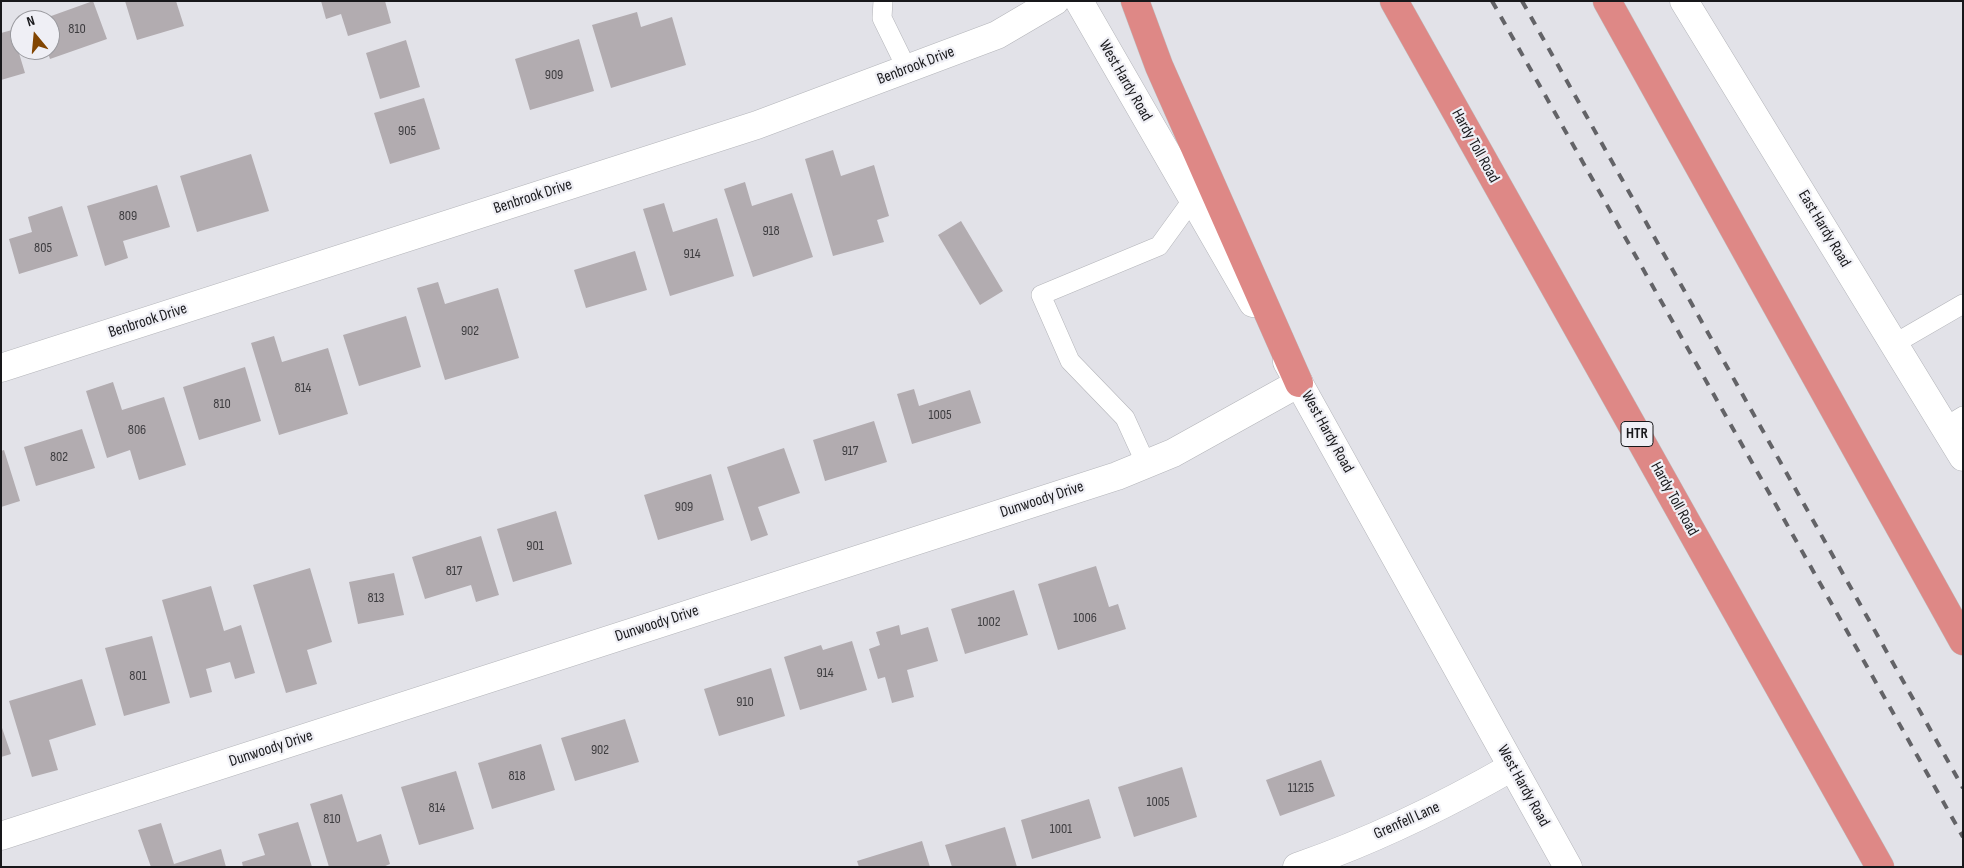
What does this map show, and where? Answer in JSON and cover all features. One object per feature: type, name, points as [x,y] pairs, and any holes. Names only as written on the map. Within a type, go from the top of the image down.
[{"type":"highway","points":[[1135,1],[1159,66],[1299,383]]},
{"type":"highway","name":"Hardy Toll Road","points":[[1394,1],[1880,867]]},
{"type":"highway","points":[[1606,1],[1963,640]]},
{"type":"street","name":"Benbrook Drive","points":[[1,368],[748,128],[997,35],[1055,1]]},
{"type":"street","name":"West Hardy Road","points":[[1079,1],[1299,383],[1568,867]]},
{"type":"street","name":"East Hardy Road","points":[[1684,1],[1894,344],[1954,422],[1963,456]]},
{"type":"street","name":"Dunwoody Drive","points":[[1,836],[1098,482],[1173,453],[1299,383]]},
{"type":"street","name":"Grenfell Lane","points":[[1297,867],[1324,858],[1447,804],[1512,767]]},
{"type":"lane","points":[[883,1],[882,18],[907,69]]},
{"type":"lane","points":[[1146,464],[1125,418],[1070,361],[1041,295],[1159,246],[1193,200]]},
{"type":"lane","points":[[1894,344],[1963,304]]},
{"type":"building","points":[[93,1],[107,39],[60,55],[60,13]]},
{"type":"building","points":[[125,1],[176,1],[184,26],[137,40]]},
{"type":"building","points":[[321,1],[385,1],[391,23],[348,36],[341,14],[326,19]]},
{"type":"building","points":[[637,12],[641,27],[672,17],[686,65],[611,88],[592,25]]},
{"type":"building","points":[[10,31],[10,60],[21,60],[25,73],[1,80],[1,33]]},
{"type":"building","points":[[579,39],[594,91],[530,110],[515,59]]},
{"type":"building","points":[[406,40],[420,87],[380,99],[366,53]]},
{"type":"building","points":[[424,98],[440,149],[390,164],[374,113]]},
{"type":"building","points":[[833,150],[841,176],[874,165],[889,216],[877,220],[884,242],[833,256],[805,159]]},
{"type":"building","points":[[251,154],[269,211],[197,232],[180,176]]},
{"type":"building","points":[[745,182],[752,206],[792,193],[813,257],[753,277],[724,189]]},
{"type":"building","points":[[157,185],[170,227],[123,241],[128,258],[105,266],[87,206]]},
{"type":"building","points":[[664,203],[673,232],[717,218],[734,276],[670,296],[643,209]]},
{"type":"building","points":[[62,206],[78,256],[19,274],[9,239],[32,232],[28,217]]},
{"type":"building","points":[[961,221],[1003,291],[980,305],[938,235]]},
{"type":"building","points":[[635,251],[647,290],[586,308],[574,270]]},
{"type":"building","points":[[438,282],[445,304],[498,288],[519,358],[445,380],[417,288]]},
{"type":"building","points":[[406,316],[421,367],[359,386],[343,335]]},
{"type":"building","points":[[274,336],[282,362],[328,348],[348,414],[279,435],[251,343]]},
{"type":"building","points":[[245,367],[261,421],[199,440],[183,387]]},
{"type":"building","points":[[113,382],[122,410],[164,397],[186,465],[139,480],[130,450],[107,458],[86,391]]},
{"type":"building","points":[[914,389],[919,406],[970,390],[981,423],[912,444],[897,394]]},
{"type":"building","points":[[874,421],[887,462],[825,481],[813,440]]},
{"type":"building","points":[[82,429],[95,468],[36,486],[24,447]]},
{"type":"building","points":[[784,448],[800,493],[758,507],[768,535],[751,541],[727,467]]},
{"type":"building","points":[[4,450],[20,501],[1,507],[1,451]]},
{"type":"building","points":[[711,474],[724,520],[658,540],[644,495]]},
{"type":"building","points":[[556,511],[572,564],[513,582],[497,529]]},
{"type":"building","points":[[481,536],[499,595],[476,602],[471,585],[425,599],[412,557]]},
{"type":"building","points":[[1096,566],[1109,607],[1118,604],[1126,629],[1058,650],[1038,584]]},
{"type":"building","points":[[310,568],[332,642],[307,650],[317,684],[286,693],[253,585]]},
{"type":"building","points":[[394,573],[404,615],[358,624],[349,582]]},
{"type":"building","points":[[211,586],[224,631],[241,625],[255,673],[235,679],[230,662],[206,669],[212,692],[190,698],[162,600]]},
{"type":"building","points":[[1014,590],[1028,635],[965,654],[951,609]]},
{"type":"building","points":[[899,625],[901,635],[928,627],[938,661],[907,670],[914,697],[892,703],[885,677],[878,679],[869,649],[880,645],[876,632]]},
{"type":"building","points":[[152,636],[170,703],[124,716],[105,648]]},
{"type":"building","points":[[852,641],[867,690],[800,710],[784,657],[821,645],[823,650]]},
{"type":"building","points":[[771,668],[785,716],[719,736],[704,689]]},
{"type":"building","points":[[82,679],[96,725],[49,740],[58,770],[32,777],[9,701]]},
{"type":"building","points":[[625,719],[639,762],[575,781],[561,738]]},
{"type":"building","points":[[1,725],[11,754],[1,757]]},
{"type":"building","points":[[541,744],[555,790],[492,809],[478,763]]},
{"type":"building","points":[[1321,760],[1335,796],[1280,816],[1266,780]]},
{"type":"building","points":[[1182,767],[1197,817],[1134,837],[1118,787]]},
{"type":"building","points":[[456,771],[474,829],[419,845],[401,787]]},
{"type":"building","points":[[342,794],[357,842],[381,834],[390,864],[383,867],[329,867],[310,804]]},
{"type":"building","points":[[1089,799],[1101,838],[1032,859],[1021,820]]},
{"type":"building","points":[[298,822],[312,867],[243,867],[242,862],[265,855],[258,834]]},
{"type":"building","points":[[161,823],[174,864],[221,849],[226,867],[151,867],[138,830]]},
{"type":"building","points":[[1005,827],[1017,867],[952,867],[945,845]]},
{"type":"building","points":[[922,841],[930,867],[859,867],[857,861]]},
{"type":"railway","points":[[1492,1],[1963,837]]},
{"type":"railway","points":[[1522,1],[1963,788]]}]
